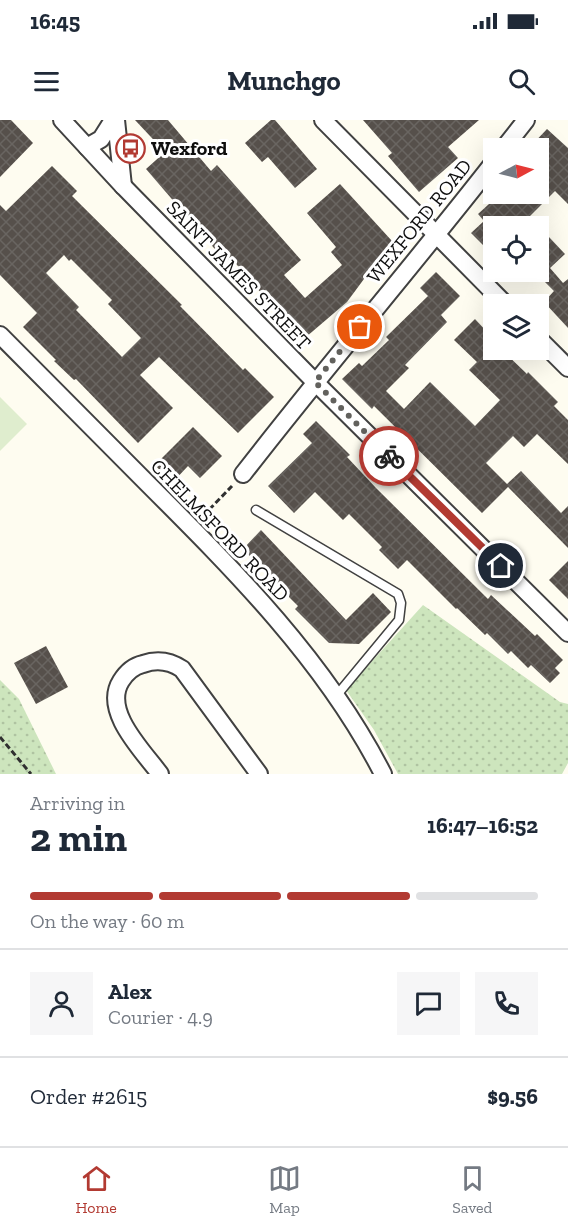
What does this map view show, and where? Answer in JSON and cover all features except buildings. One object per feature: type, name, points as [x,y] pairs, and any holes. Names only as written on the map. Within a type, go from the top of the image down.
[{"type":"street","name":"SAINT JAMES STREET","points":[[62,120],[123,186],[315,382],[568,633]]},
{"type":"street","points":[[87,147],[101,139],[114,120]]},
{"type":"street","points":[[114,120],[123,186]]},
{"type":"street","points":[[323,120],[495,294]]},
{"type":"street","points":[[512,138],[526,120]]},
{"type":"street","name":"WEXFORD ROAD","points":[[243,474],[483,176]]},
{"type":"street","name":"CHELMSFORD ROAD","points":[[0,335],[191,528],[294,640],[337,695],[364,736],[383,774]]},
{"type":"street","points":[[549,349],[568,368]]},
{"type":"street","points":[[160,774],[123,723],[116,698],[117,687],[123,678],[136,666],[153,661],[166,662],[182,669],[259,774]]},
{"type":"lane","points":[[256,510],[398,594],[401,603],[399,620],[337,695]]},
{"type":"path","points":[[191,528],[243,474]]},
{"type":"path","points":[[0,737],[31,774]]},
{"type":"green space","points":[[0,397],[27,424],[0,451]]},
{"type":"green space","points":[[423,605],[560,702],[568,704],[568,763],[562,774],[398,774],[374,730],[346,690]]},
{"type":"green space","points":[[0,680],[19,699],[56,774],[0,774]]},
{"type":"way so far","points":[[360,327],[315,382],[389,456]]},
{"type":"place","name":"Wexford","points":[[130,148]]},
{"type":"route","points":[[389,456],[501,566]]}]
